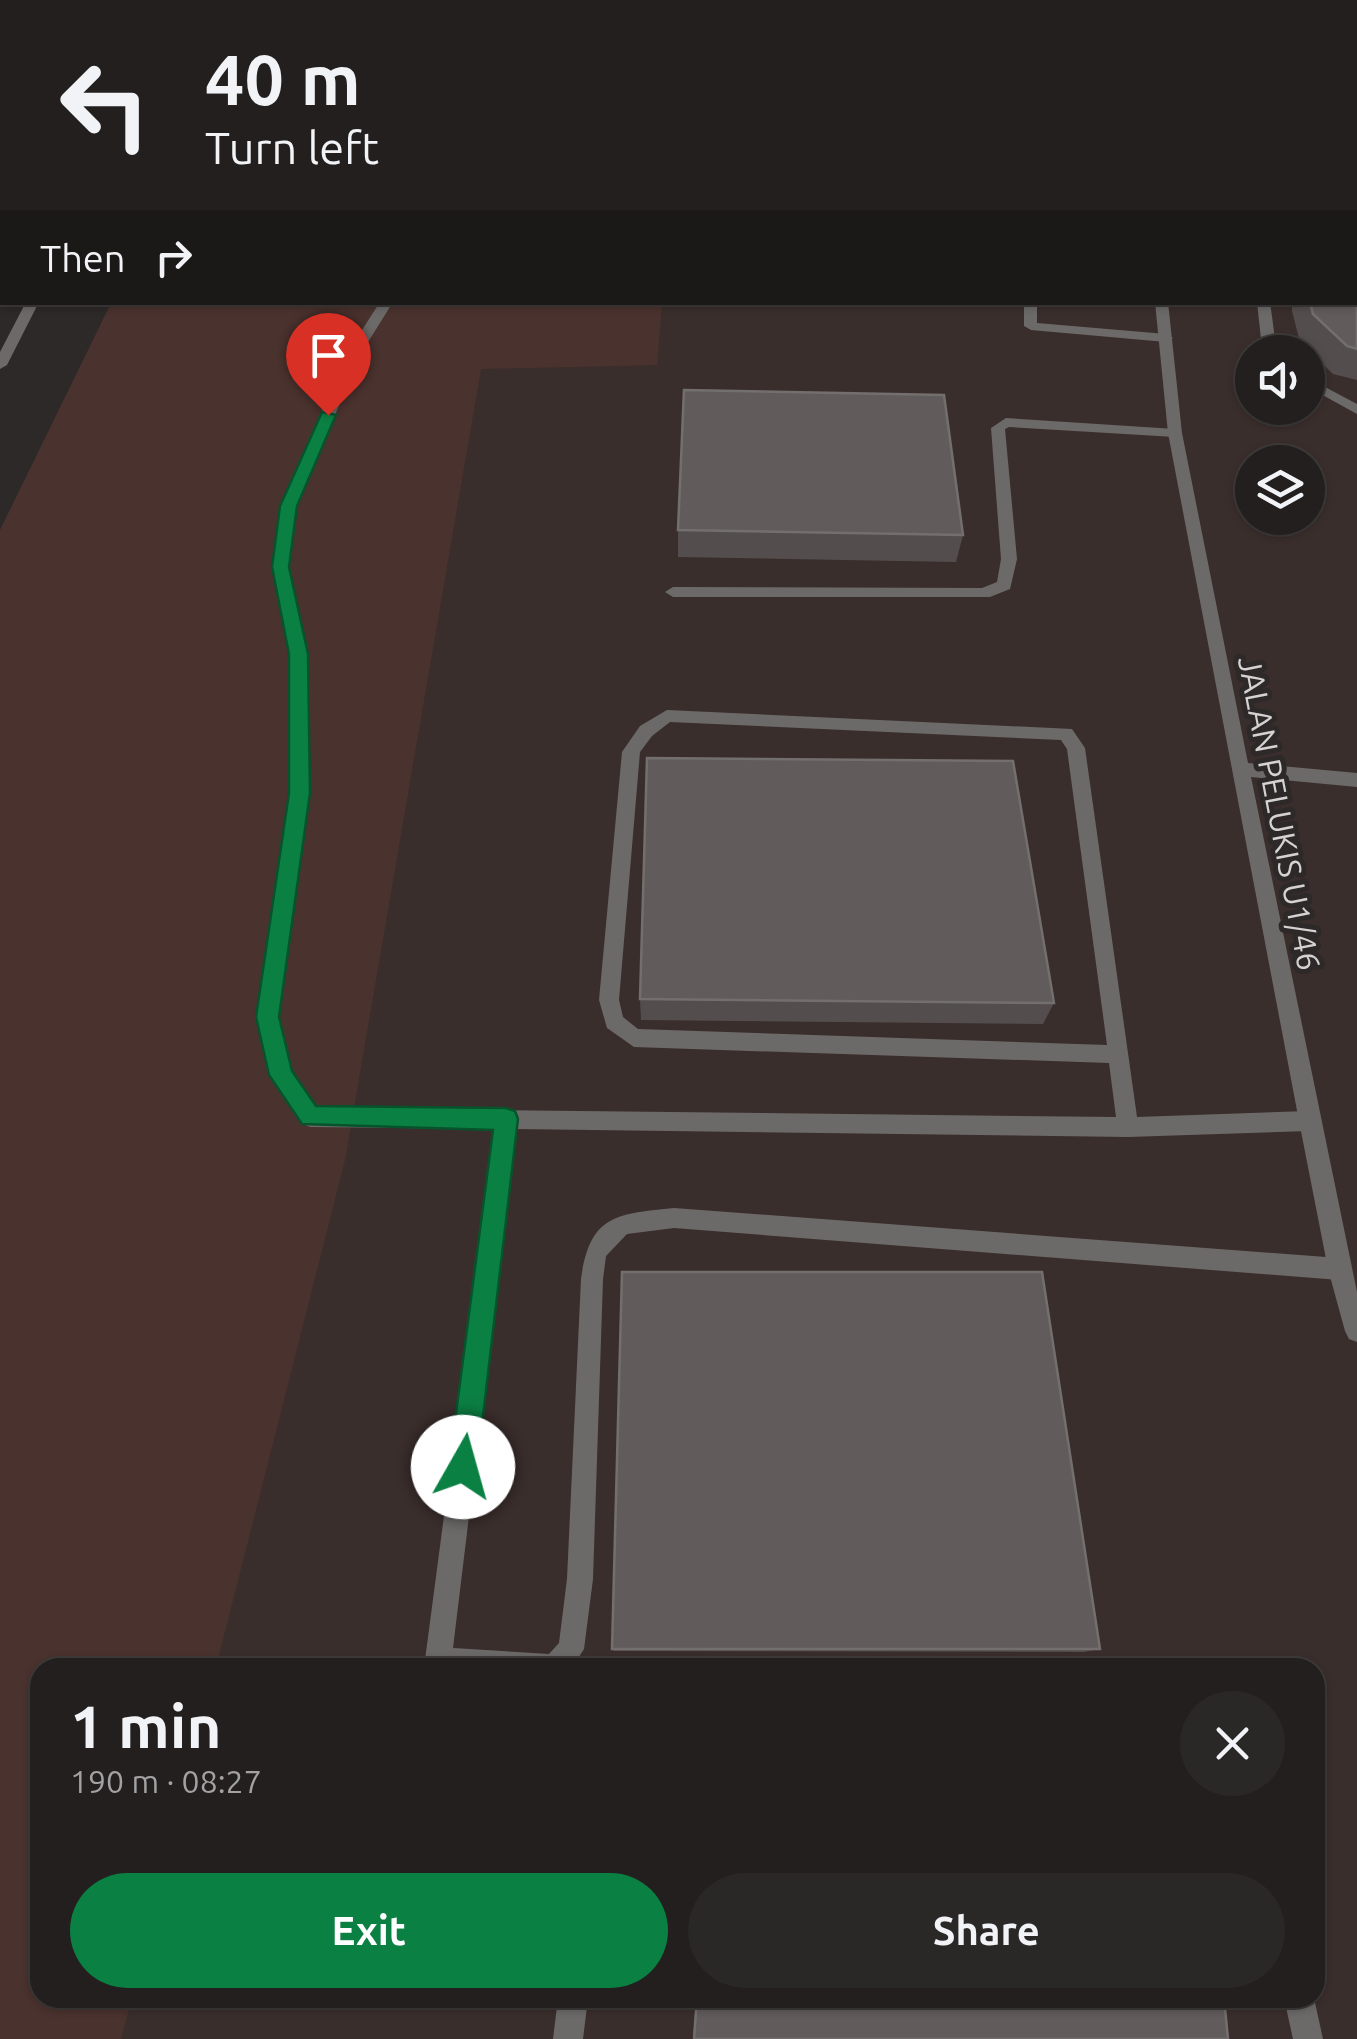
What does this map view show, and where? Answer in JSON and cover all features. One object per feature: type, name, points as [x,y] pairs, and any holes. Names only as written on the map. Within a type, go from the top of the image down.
[{"type":"street","points":[[0,365],[31,305]]},
{"type":"street","points":[[384,305],[353,355],[289,506],[280,567],[299,654],[300,793],[267,1017],[281,1075],[310,1117],[1128,1127],[1308,1121]]},
{"type":"street","points":[[1030,305],[1031,326],[1166,338]]},
{"type":"street","name":"JALAN PELUKIS U1/46","points":[[1160,305],[1175,433],[1308,1121],[1339,1269],[1357,1331]]},
{"type":"street","points":[[1263,305],[1267,335]]},
{"type":"street","points":[[1325,392],[1357,410]]},
{"type":"street","points":[[673,592],[984,593],[1004,584],[1009,559],[998,428],[1006,422],[1175,433]]},
{"type":"street","points":[[1116,1054],[634,1038],[614,1022],[609,1000],[636,740],[648,726],[666,716],[1066,734],[1076,748],[1128,1127]]},
{"type":"street","points":[[1241,768],[1357,780]]},
{"type":"street","points":[[438,1658],[506,1119]]},
{"type":"street","points":[[562,1658],[571,1649],[580,1579],[592,1280],[596,1251],[621,1224],[674,1218],[1339,1269]]},
{"type":"street","points":[[568,2039],[571,2008]]},
{"type":"street","points":[[1301,2008],[1308,2039]]},
{"type":"shaded area","points":[[110,305],[662,305],[657,365],[481,369],[345,1160],[218,1658],[30,1658],[30,2008],[129,2008],[121,2039],[0,2039],[0,530]]},
{"type":"shaded area","points":[[213,305],[1357,305],[1357,2039],[0,2039],[0,836]]},
{"type":"building","points":[[1311,305],[1357,305],[1357,349],[1347,346],[1313,314]]},
{"type":"building","points":[[684,390],[944,395],[963,535],[678,530]]},
{"type":"building","points":[[647,758],[1013,761],[1054,1003],[640,999]]},
{"type":"building","points":[[622,1272],[1042,1272],[1100,1649],[612,1649]]},
{"type":"building","points":[[696,2008],[1225,2008],[1228,2039],[694,2039]]},
{"type":"route","points":[[328,415],[289,506],[280,567],[299,654],[300,793],[267,1017],[281,1075],[310,1117],[506,1119],[463,1467]]}]
